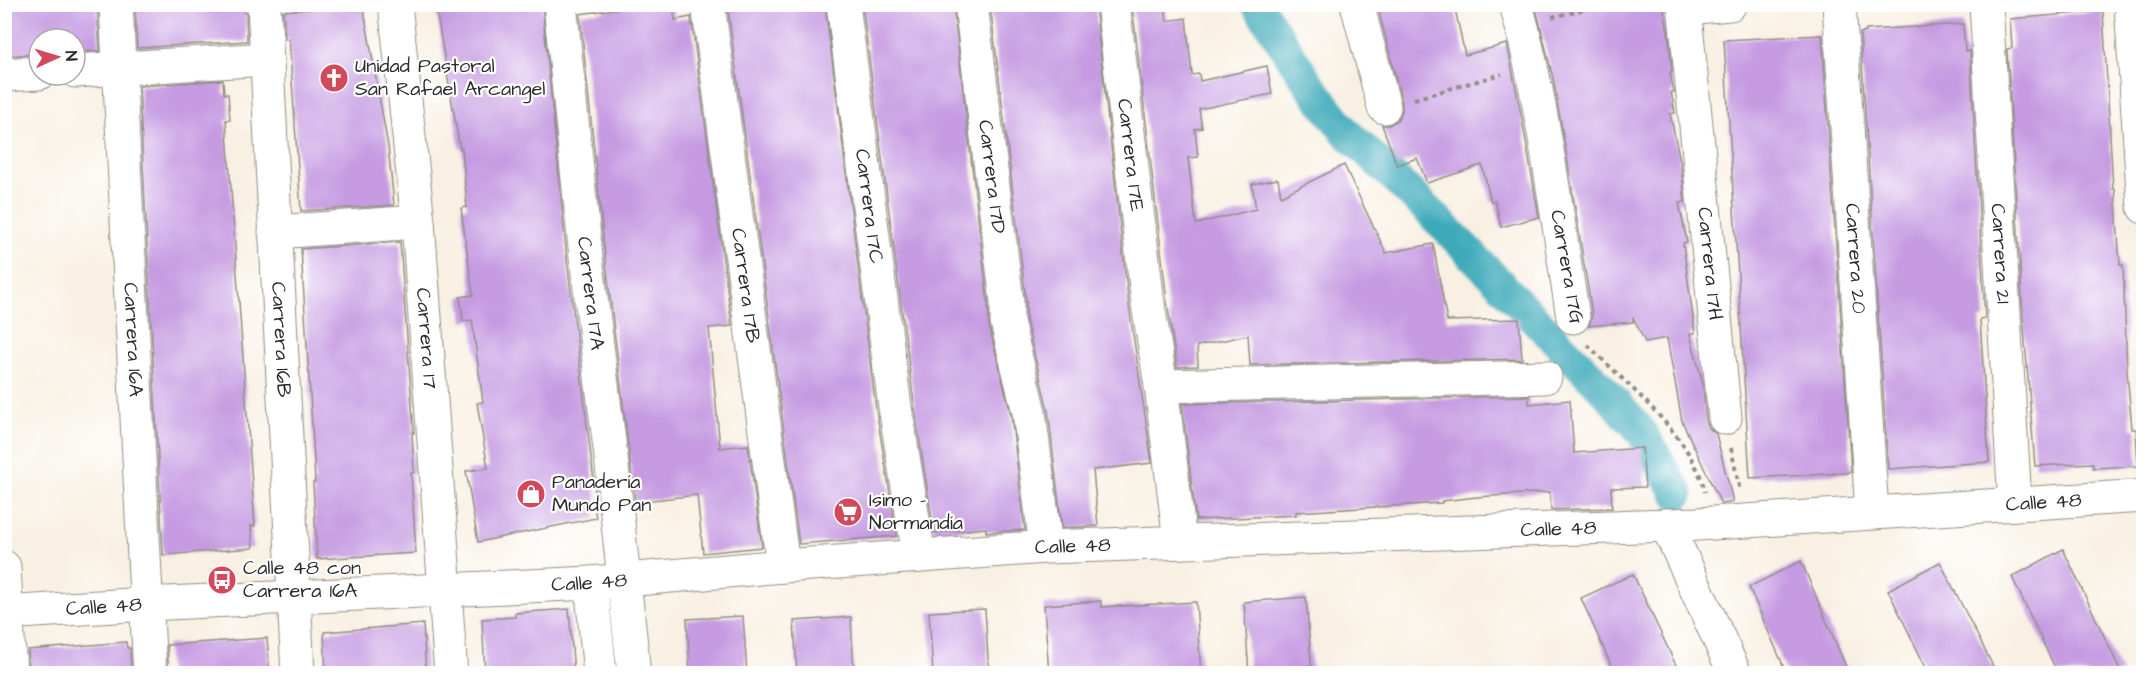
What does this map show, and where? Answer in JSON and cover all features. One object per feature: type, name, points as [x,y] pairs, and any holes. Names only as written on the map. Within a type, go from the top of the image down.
[{"type":"street","name":"Carrera 16A","points":[[116,4],[150,674]]},
{"type":"street","name":"Carrera 16B","points":[[264,4],[298,674]]},
{"type":"street","name":"Carrera 17","points":[[395,4],[418,222],[452,674]]},
{"type":"street","name":"Carrera 17A","points":[[560,4],[586,257],[634,674]]},
{"type":"street","name":"Carrera 17B","points":[[708,4],[783,566]]},
{"type":"street","name":"Carrera 17C","points":[[843,4],[896,407],[919,555]]},
{"type":"street","name":"Carrera 17D","points":[[971,4],[1007,303],[1007,322],[1029,412],[1046,547]]},
{"type":"street","name":"Carrera 17E","points":[[1113,4],[1148,304],[1180,541]]},
{"type":"street","points":[[1357,4],[1384,107]]},
{"type":"street","points":[[1684,6],[1730,4]]},
{"type":"street","name":"Carrera 20","points":[[1839,4],[1872,513]]},
{"type":"street","name":"Carrera 21","points":[[1986,4],[2016,504]]},
{"type":"street","points":[[2131,4],[2144,207]]},
{"type":"street","name":"Carrera 17H","points":[[1684,6],[1725,418]]},
{"type":"street","name":"Carrera 17G","points":[[1519,14],[1541,110],[1573,317]]},
{"type":"street","points":[[87,70],[266,59]]},
{"type":"street","points":[[4,75],[27,74]]},
{"type":"street","points":[[275,232],[418,222]]},
{"type":"street","points":[[1161,387],[1545,377]]},
{"type":"street","name":"Calle 48","points":[[6,613],[146,604],[591,584],[783,566],[1046,547],[1747,521],[2144,495]]},
{"type":"street","points":[[1682,524],[1735,674]]},
{"type":"street","points":[[4,567],[10,674]]},
{"type":"street","points":[[591,584],[600,674]]},
{"type":"path","points":[[1519,14],[1606,4]]},
{"type":"path","points":[[1384,107],[1532,66]]},
{"type":"path","name":"Carrera 17G","points":[[1573,317],[1581,338],[1640,394],[1676,437],[1695,467],[1705,489],[1682,524]]},
{"type":"path","points":[[1725,418],[1747,521]]},
{"type":"building","points":[[4,4],[97,4],[100,51],[87,52],[87,27],[27,27],[27,55],[4,56]]},
{"type":"building","points":[[135,4],[243,4],[244,13],[246,13],[247,41],[137,48]]},
{"type":"building","points":[[435,4],[542,4],[567,259],[597,506],[594,506],[596,518],[478,542],[466,471],[488,468],[477,403],[483,402],[472,320],[463,321],[460,297],[473,295],[461,208],[467,207],[462,148],[460,149]]},
{"type":"building","points":[[652,4],[673,4],[675,20],[691,17],[732,326],[709,328],[720,448],[748,445],[762,547],[703,553],[697,495],[635,502],[605,255],[580,14]]},
{"type":"building","points":[[747,4],[825,4],[876,409],[897,536],[799,544],[728,9]]},
{"type":"building","points":[[862,4],[953,4],[989,326],[1011,415],[1025,530],[986,532],[986,528],[934,533],[914,404]]},
{"type":"building","points":[[990,4],[1008,4],[1009,10],[1058,4],[1095,4],[1129,306],[1152,463],[1093,470],[1098,526],[1062,528],[1048,410],[1026,320],[1026,300]]},
{"type":"building","points":[[1132,4],[1165,4],[1167,21],[1186,18],[1192,75],[1199,74],[1200,81],[1267,66],[1272,94],[1199,109],[1202,128],[1195,129],[1198,157],[1188,158],[1196,224],[1256,209],[1252,184],[1278,179],[1281,196],[1344,165],[1386,253],[1433,244],[1447,321],[1519,319],[1522,359],[1250,365],[1248,335],[1197,346],[1198,366],[1177,367],[1167,301]]},
{"type":"building","points":[[1377,4],[1454,4],[1465,55],[1507,44],[1539,217],[1501,227],[1495,201],[1491,202],[1482,165],[1427,183],[1417,158],[1397,165],[1382,125],[1389,125],[1398,120],[1402,111],[1402,102]]},
{"type":"building","points":[[1535,4],[1663,4],[1674,92],[1671,92],[1675,113],[1670,114],[1681,165],[1685,202],[1679,203],[1687,242],[1683,243],[1695,333],[1690,334],[1703,384],[1706,420],[1709,428],[1716,434],[1733,502],[1721,504],[1682,421],[1667,338],[1645,342],[1633,317],[1633,322],[1589,326],[1592,314],[1567,157],[1553,78]]},
{"type":"building","name":"Unidad Pastoral San Rafael Arcangel","points":[[363,5],[388,146],[394,205],[301,211],[289,39],[285,39],[283,11]]},
{"type":"building","points":[[2103,11],[2113,189],[2115,189],[2120,265],[2123,265],[2127,371],[2132,429],[2136,429],[2138,466],[2093,468],[2093,463],[2035,466],[2023,316],[2007,49],[2012,48],[2010,19]]},
{"type":"building","points":[[1963,24],[1965,51],[1970,51],[1985,318],[1980,319],[1989,462],[1888,469],[1860,33],[1866,30]]},
{"type":"building","points":[[1822,35],[1851,471],[1750,478],[1724,40]]},
{"type":"building","points":[[223,80],[224,94],[228,94],[230,120],[226,120],[255,526],[251,526],[253,548],[163,555],[139,86]]},
{"type":"building","points":[[400,242],[414,433],[412,433],[414,472],[411,473],[416,553],[317,559],[313,443],[301,249]]},
{"type":"building","points":[[1529,396],[1529,404],[1570,400],[1574,453],[1642,448],[1645,487],[1611,488],[1612,508],[1551,510],[1550,492],[1477,497],[1442,501],[1442,503],[1296,512],[1296,515],[1196,520],[1182,404]]},
{"type":"building","points":[[2063,549],[2122,674],[2058,674],[2012,577]]},
{"type":"building","points":[[1801,561],[1849,674],[1787,674],[1749,587]]},
{"type":"building","points":[[1940,562],[1997,674],[1929,674],[1888,590]]},
{"type":"building","points":[[1633,574],[1680,674],[1615,674],[1581,598]]},
{"type":"building","points":[[1306,597],[1312,674],[1249,674],[1244,602]]},
{"type":"building","points":[[1101,601],[1101,607],[1196,602],[1201,674],[1049,674],[1044,605]]},
{"type":"building","points":[[569,609],[574,674],[485,674],[482,619],[515,617],[515,613]]},
{"type":"building","points":[[985,609],[989,674],[933,674],[929,612]]},
{"type":"building","points":[[743,616],[747,674],[690,674],[687,619]]},
{"type":"building","points":[[851,617],[854,674],[797,674],[794,621]]},
{"type":"building","points":[[423,624],[426,674],[326,674],[324,632]]},
{"type":"building","points":[[267,638],[270,674],[169,674],[167,645]]},
{"type":"building","points":[[126,642],[127,648],[130,648],[131,674],[29,674],[28,650]]},
{"type":"waterway","points":[[1257,4],[1309,84],[1345,131],[1428,210],[1604,390],[1641,431],[1678,494]]},
{"type":"place","name":"Unidad Pastoral San Rafael Arcangel","points":[[334,78]]},
{"type":"place","name":"Panadería Mundo Pan","points":[[531,494]]},
{"type":"place","name":"Isimo - Normandía","points":[[848,512]]},
{"type":"place","name":"Calle 48 con Carrera 16A","points":[[222,580]]}]
